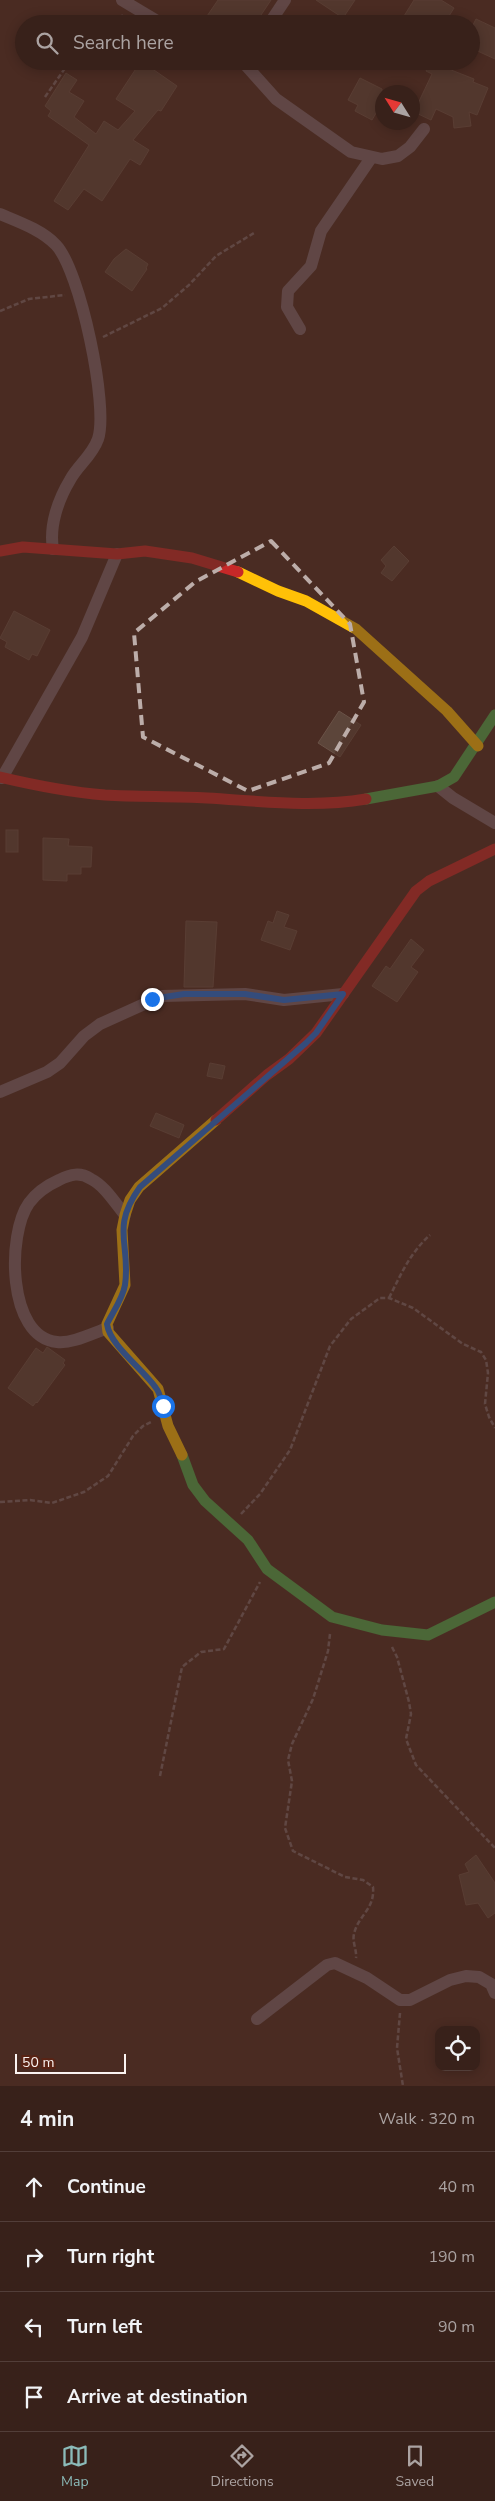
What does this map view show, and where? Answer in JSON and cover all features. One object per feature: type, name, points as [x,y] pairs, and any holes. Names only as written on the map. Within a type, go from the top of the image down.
[{"type":"street","points":[[122,0],[147,15]]},
{"type":"street","points":[[275,15],[285,0]]},
{"type":"street","points":[[250,70],[276,99],[351,152],[382,160],[398,156],[410,147],[424,129]]},
{"type":"street","points":[[300,329],[287,307],[288,291],[311,266],[321,230],[370,158]]},
{"type":"street","points":[[0,214],[36,230],[57,246],[64,254],[79,299],[100,388],[102,414],[99,437],[93,451],[70,479],[63,494],[52,525],[53,549]]},
{"type":"street","points":[[0,551],[23,547],[117,554],[145,551],[220,565],[278,591],[306,601],[336,616],[356,629],[447,711],[478,746]]},
{"type":"street","points":[[117,554],[82,637],[1,777],[43,787],[104,795],[206,798],[280,804],[349,802],[438,786],[454,777],[478,746],[495,715]]},
{"type":"street","points":[[438,786],[495,823]]},
{"type":"street","points":[[495,849],[429,881],[416,891],[316,1033],[289,1059],[267,1075],[140,1187],[130,1200],[122,1230],[125,1285],[107,1324],[115,1341],[158,1389],[168,1426],[178,1445],[193,1485],[205,1501],[232,1523],[248,1540],[267,1569],[304,1599],[332,1617],[382,1630],[428,1635],[495,1602]]},
{"type":"street","points":[[0,1092],[47,1072],[60,1063],[84,1036],[100,1024],[162,996],[245,994],[284,1000],[343,994]]},
{"type":"street","points":[[108,1328],[67,1341],[56,1342],[47,1339],[33,1328],[20,1305],[15,1280],[15,1238],[29,1203],[46,1186],[68,1176],[80,1174],[93,1179],[125,1215]]},
{"type":"street","points":[[257,2019],[327,1965],[335,1963],[367,1978],[400,2000],[410,2000],[442,1984],[466,1976],[479,1977],[491,1984],[495,1993]]},
{"type":"path","points":[[45,97],[64,70]]},
{"type":"path","points":[[90,343],[162,308],[190,285],[216,256],[254,233]]},
{"type":"path","points":[[0,311],[23,300],[34,298],[69,295],[79,299]]},
{"type":"path","points":[[389,1298],[405,1263],[418,1246],[430,1236]]},
{"type":"path","points":[[232,1523],[260,1494],[290,1450],[299,1430],[321,1364],[338,1334],[351,1319],[380,1298],[389,1298],[414,1308],[463,1344],[481,1352],[486,1360],[488,1373],[485,1404],[495,1428]]},
{"type":"path","points":[[0,1502],[30,1500],[52,1503],[84,1492],[108,1476],[125,1447],[143,1426],[158,1422],[168,1426]]},
{"type":"path","points":[[160,1776],[182,1668],[201,1652],[224,1649],[267,1569]]},
{"type":"path","points":[[332,1617],[328,1650],[314,1699],[292,1744],[288,1760],[292,1781],[285,1828],[293,1851],[345,1877],[363,1880],[373,1887],[374,1897],[369,1910],[354,1933],[356,1959]]},
{"type":"path","points":[[382,1630],[394,1650],[404,1680],[411,1714],[406,1739],[416,1765],[495,1848]]},
{"type":"path","points":[[400,2000],[398,2048],[403,2086]]},
{"type":"highlighted area","points":[[271,541],[350,624],[364,702],[329,763],[248,791],[143,737],[134,633],[195,582]]},
{"type":"building","points":[[218,0],[271,0],[261,15],[208,15]]},
{"type":"building","points":[[316,0],[355,0],[345,15],[338,15]]},
{"type":"building","points":[[414,0],[441,0],[454,8],[450,15],[405,15]]},
{"type":"building","points":[[480,21],[495,28],[495,59],[480,52]]},
{"type":"building","points":[[135,70],[154,70],[177,86],[161,111],[158,110],[133,140],[149,150],[140,165],[130,159],[102,201],[84,189],[68,210],[54,201],[89,145],[48,116],[51,111],[45,106],[66,73],[77,80],[69,92],[84,101],[74,117],[96,134],[104,121],[118,130],[135,111],[116,99]]},
{"type":"building","points":[[427,70],[451,70],[474,79],[473,82],[488,88],[477,115],[469,112],[471,126],[454,128],[453,117],[436,109],[431,120],[420,115],[420,99],[432,74]]},
{"type":"building","points":[[360,78],[375,86],[375,115],[372,120],[355,111],[358,105],[348,100]]},
{"type":"building","points":[[126,249],[148,264],[147,269],[132,291],[105,272],[114,259]]},
{"type":"building","points":[[394,546],[409,561],[392,581],[381,573],[386,566],[381,560]]},
{"type":"building","points":[[14,611],[50,630],[37,656],[32,654],[29,660],[5,647],[7,642],[0,638]]},
{"type":"building","points":[[339,711],[361,725],[340,757],[318,743]]},
{"type":"building","points":[[6,830],[18,830],[18,852],[6,852]]},
{"type":"building","points":[[43,838],[69,839],[68,846],[92,847],[91,867],[81,867],[81,874],[67,874],[67,881],[43,880]]},
{"type":"building","points":[[277,911],[289,915],[284,927],[297,931],[290,950],[261,940],[268,921],[273,923]]},
{"type":"building","points":[[186,921],[217,922],[213,987],[184,987]]},
{"type":"building","points":[[411,939],[424,950],[411,967],[418,972],[397,1002],[372,986],[386,966],[390,969]]},
{"type":"building","points":[[210,1063],[225,1066],[222,1079],[207,1076]]},
{"type":"building","points":[[156,1113],[184,1125],[179,1138],[150,1126]]},
{"type":"building","points":[[47,1347],[65,1360],[63,1363],[65,1365],[33,1406],[8,1388],[36,1348],[43,1353]]},
{"type":"building","points":[[476,1855],[495,1883],[495,1913],[488,1918],[478,1903],[466,1905],[459,1875],[469,1872],[465,1864]]},
{"type":"traffic: fast","points":[[366,799],[438,786],[454,777],[495,715]]},
{"type":"traffic: fast","points":[[182,1455],[193,1485],[205,1501],[248,1540],[267,1569],[332,1617],[382,1630],[428,1635],[495,1602]]},
{"type":"traffic: slow","points":[[238,572],[278,591],[306,601],[356,629],[447,711],[478,746]]},
{"type":"traffic: slow","points":[[182,1455],[168,1426],[158,1389],[108,1332],[107,1324],[125,1285],[122,1230],[130,1200],[139,1187],[216,1120]]},
{"type":"traffic: jam","points":[[0,551],[23,547],[117,554],[145,551],[192,558],[238,572]]},
{"type":"traffic: jam","points":[[0,777],[52,788],[105,795],[194,797],[306,803],[346,802],[366,799]]},
{"type":"traffic: jam","points":[[216,1120],[267,1075],[289,1059],[316,1033],[416,891],[429,881],[495,849]]},
{"type":"route","points":[[152,999],[184,994],[253,994],[284,1000],[301,1000],[343,994],[316,1033],[306,1043],[140,1187],[130,1200],[122,1230],[125,1285],[107,1324],[108,1332],[158,1389],[163,1406]]}]
